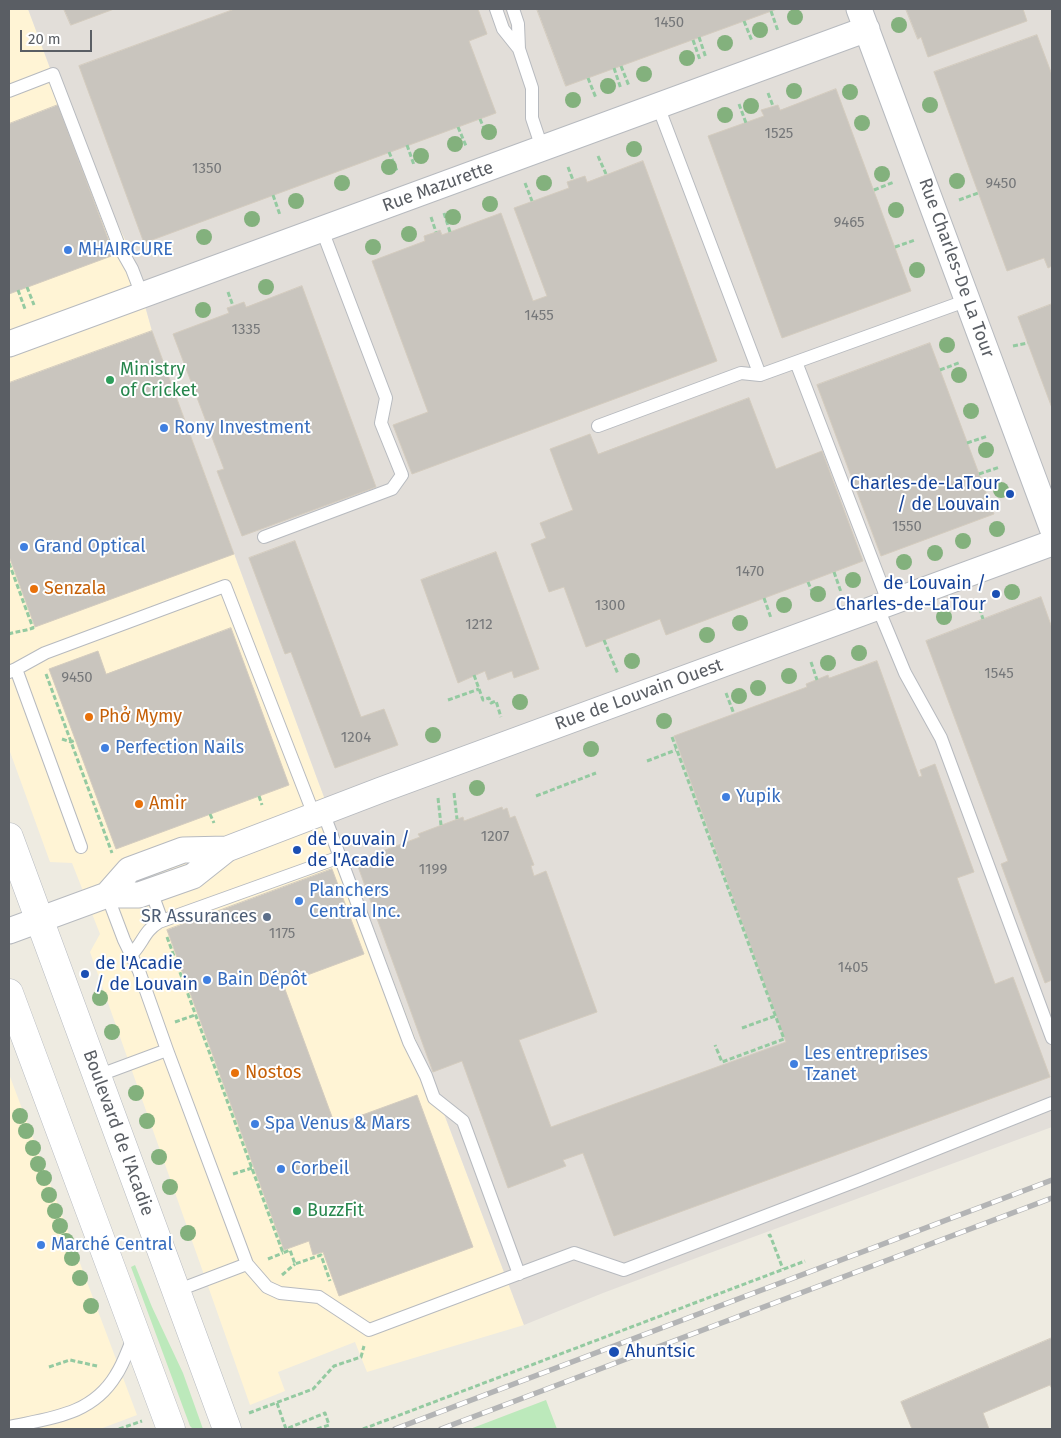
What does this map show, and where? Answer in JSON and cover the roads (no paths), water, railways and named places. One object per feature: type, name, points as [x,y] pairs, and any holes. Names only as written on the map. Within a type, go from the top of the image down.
[{"type":"main road","name":"Boulevard de l'Acadie","points":[[9,836],[227,1429]]},
{"type":"main road","points":[[9,993],[171,1429]]},
{"type":"street","name":"Rue Mazurette","points":[[9,344],[658,106],[863,19]]},
{"type":"street","name":"Rue Charles-De La Tour","points":[[863,19],[1052,528]]},
{"type":"street","name":"Rue de Louvain Ouest","points":[[9,931],[107,895],[139,895],[193,876],[227,849],[1052,543]]},
{"type":"street","name":"Rue de Louvain Ouest","points":[[107,895],[130,870],[183,850],[227,849]]},
{"type":"lane","points":[[496,9],[503,29],[519,49],[531,80],[533,96],[532,118],[542,148]]},
{"type":"lane","points":[[512,9],[518,24],[519,49]]},
{"type":"lane","points":[[9,90],[53,74],[119,246],[132,269],[142,296]]},
{"type":"lane","points":[[658,106],[760,375]]},
{"type":"lane","points":[[264,537],[392,490],[402,475],[381,423],[386,398],[322,230]]},
{"type":"lane","points":[[598,426],[741,373],[760,375],[968,300]]},
{"type":"lane","points":[[796,362],[905,673],[941,738],[1052,1038]]},
{"type":"lane","points":[[81,847],[12,671],[45,653],[225,586],[318,814],[340,856],[409,1042],[426,1076],[434,1098],[463,1121],[519,1274]]},
{"type":"lane","points":[[131,955],[137,949],[147,931],[340,856]]},
{"type":"lane","points":[[151,891],[163,925]]},
{"type":"lane","points":[[107,895],[124,940],[139,971],[166,1050],[247,1264],[267,1287],[280,1293],[319,1297],[369,1330],[574,1253],[624,1270],[859,1180],[1052,1103]]},
{"type":"lane","points":[[97,1076],[166,1050]]},
{"type":"lane","points":[[176,1291],[247,1264]]},
{"type":"lane","points":[[9,1427],[58,1416],[82,1408],[92,1402],[105,1390],[116,1375],[135,1333]]},
{"type":"railway","points":[[395,1429],[1052,1180]]},
{"type":"railway","points":[[441,1429],[1052,1198]]},
{"type":"place","name":"MHAIRCURE","points":[[68,250]]},
{"type":"place","name":"Ministry of Cricket","points":[[110,380]]},
{"type":"place","name":"Rony Investment","points":[[164,428]]},
{"type":"place","name":"Charles-de-LaTour / de Louvain","points":[[1010,494]]},
{"type":"place","name":"Grand Optical","points":[[24,547]]},
{"type":"place","name":"Senzala","points":[[34,589]]},
{"type":"place","name":"de Louvain / Charles-de-LaTour","points":[[996,594]]},
{"type":"place","name":"Phở Mymy","points":[[89,717]]},
{"type":"place","name":"Perfection Nails","points":[[105,748]]},
{"type":"place","name":"Yupik","points":[[726,797]]},
{"type":"place","name":"Amir","points":[[139,804]]},
{"type":"place","name":"de Louvain / de l'Acadie","points":[[297,850]]},
{"type":"place","name":"Planchers Central Inc.","points":[[299,901]]},
{"type":"place","name":"SR Assurances","points":[[267,917]]},
{"type":"place","name":"de l'Acadie / de Louvain","points":[[85,974]]},
{"type":"place","name":"Bain Dépôt","points":[[207,980]]},
{"type":"place","name":"Les entreprises Tzanet","points":[[794,1064]]},
{"type":"place","name":"Nostos","points":[[235,1073]]},
{"type":"place","name":"Spa Venus & Mars","points":[[255,1124]]},
{"type":"place","name":"Corbeil","points":[[281,1169]]},
{"type":"place","name":"BuzzFit","points":[[297,1211]]},
{"type":"place","name":"Marché Central","points":[[41,1245]]},
{"type":"place","name":"Ahuntsic","points":[[614,1352]]}]
